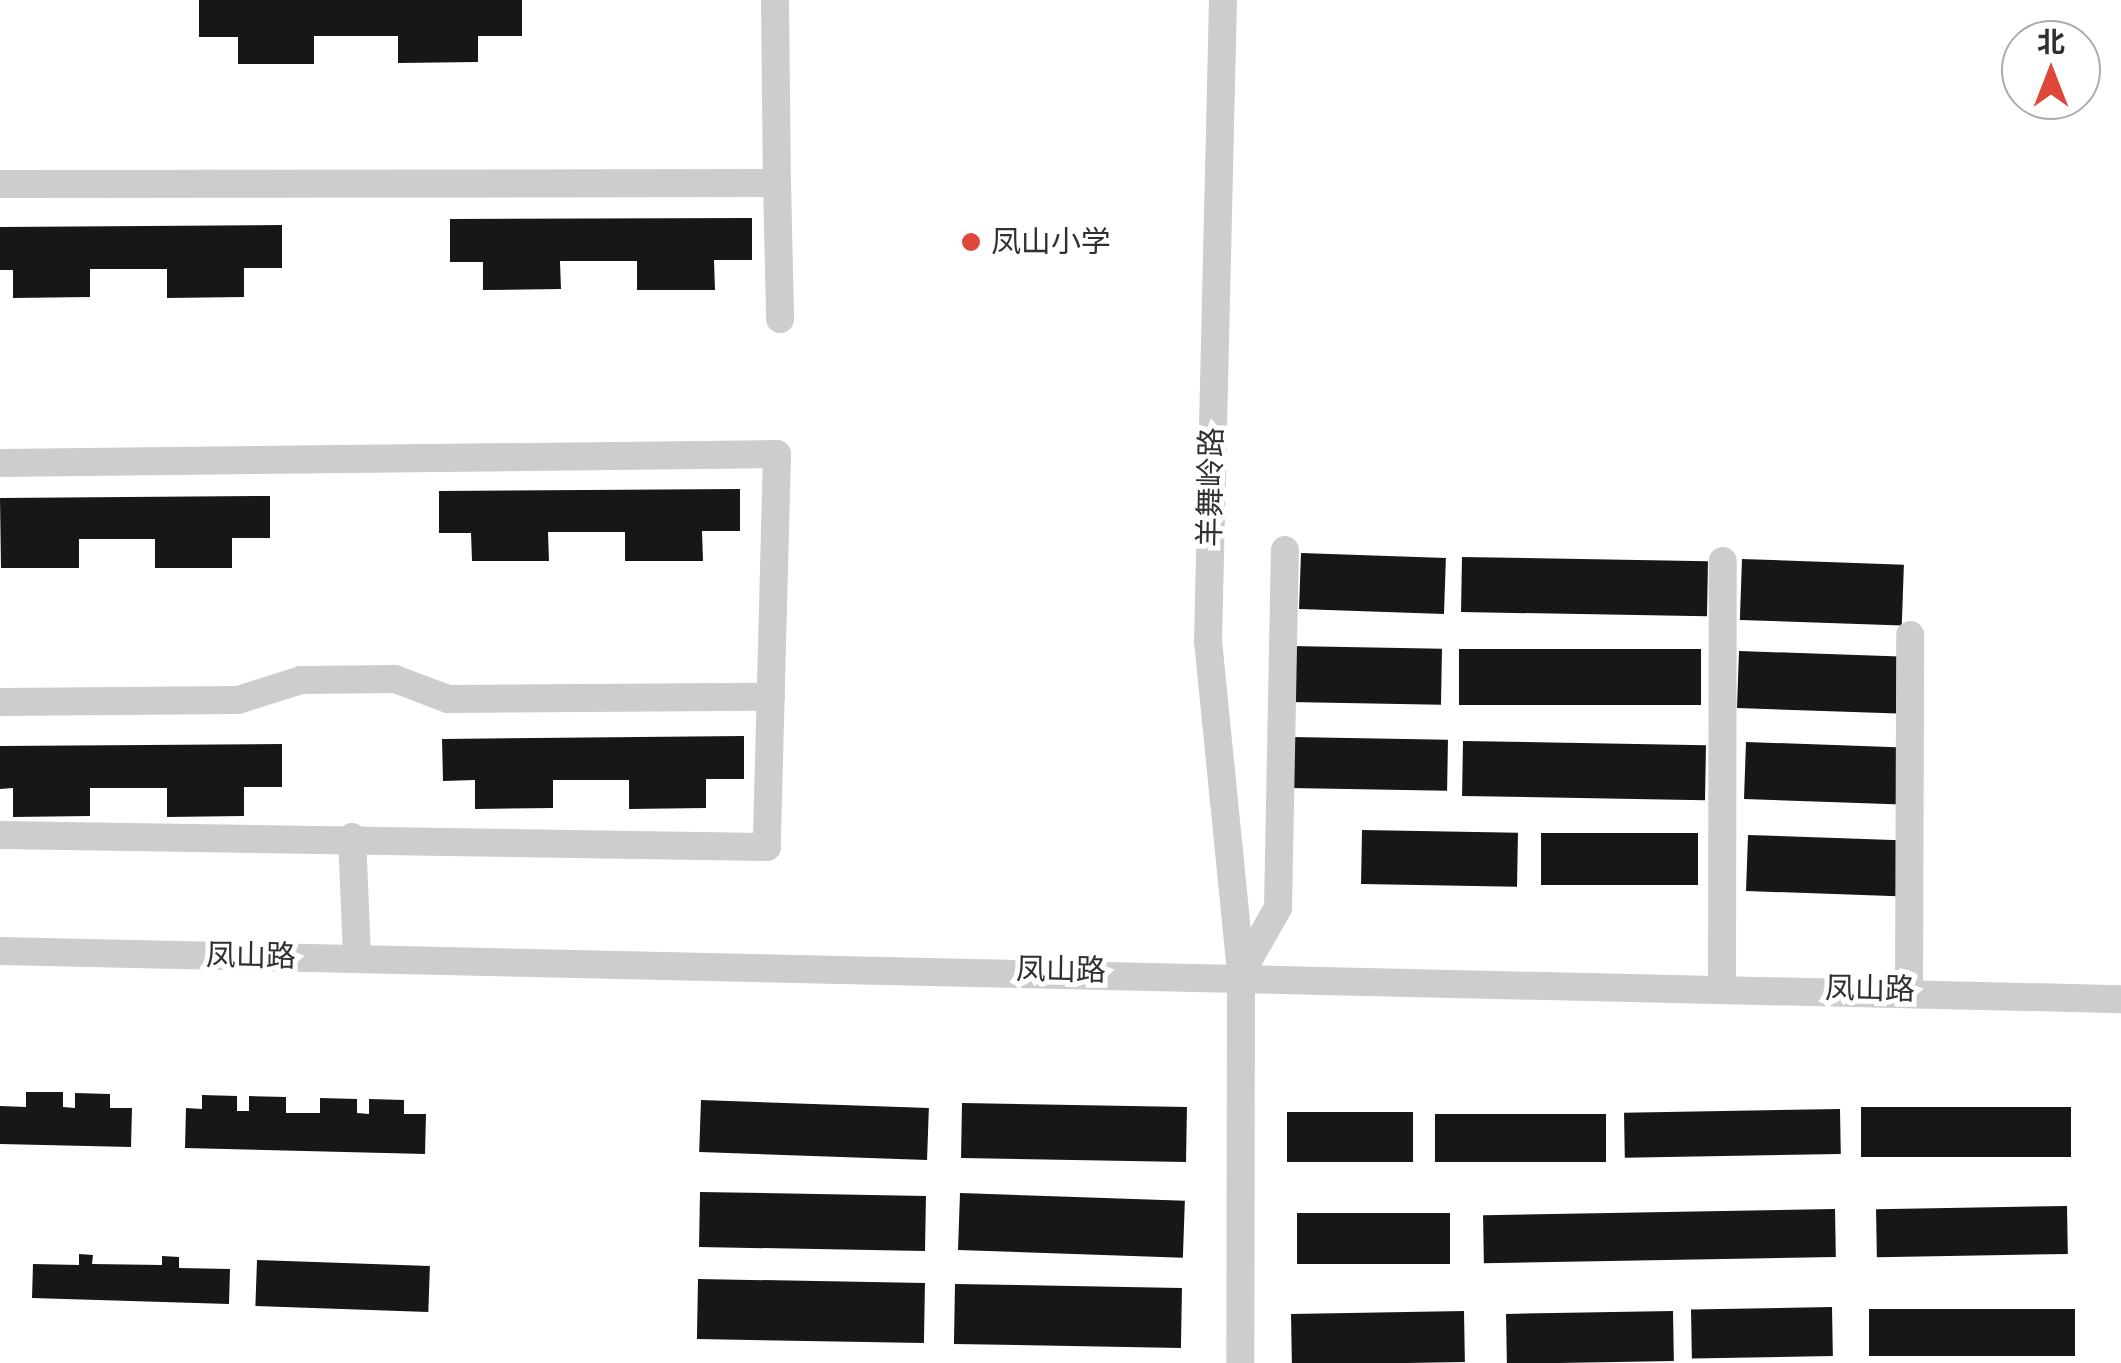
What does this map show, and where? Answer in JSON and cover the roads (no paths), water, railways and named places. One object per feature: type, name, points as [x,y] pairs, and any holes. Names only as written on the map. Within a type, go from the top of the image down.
[{"type":"street","points":[[776,0],[780,319]]},
{"type":"street","name":"羊舞岭路","points":[[1223,0],[1208,640],[1241,973],[1240,1363]]},
{"type":"street","points":[[0,184],[777,183]]},
{"type":"street","points":[[0,463],[777,454],[767,848],[352,837],[0,835]]},
{"type":"street","points":[[1241,973],[1278,908],[1286,550]]},
{"type":"street","points":[[1722,988],[1723,560]]},
{"type":"street","points":[[1908,989],[1910,635]]},
{"type":"street","points":[[0,702],[238,700],[301,680],[395,679],[448,699],[771,697]]},
{"type":"street","points":[[352,837],[357,958]]},
{"type":"street","name":"凤山路","points":[[0,952],[1241,973],[1722,988],[1908,989],[2121,1000]]},
{"type":"place","name":"凤山小学","points":[[971,242]]}]
